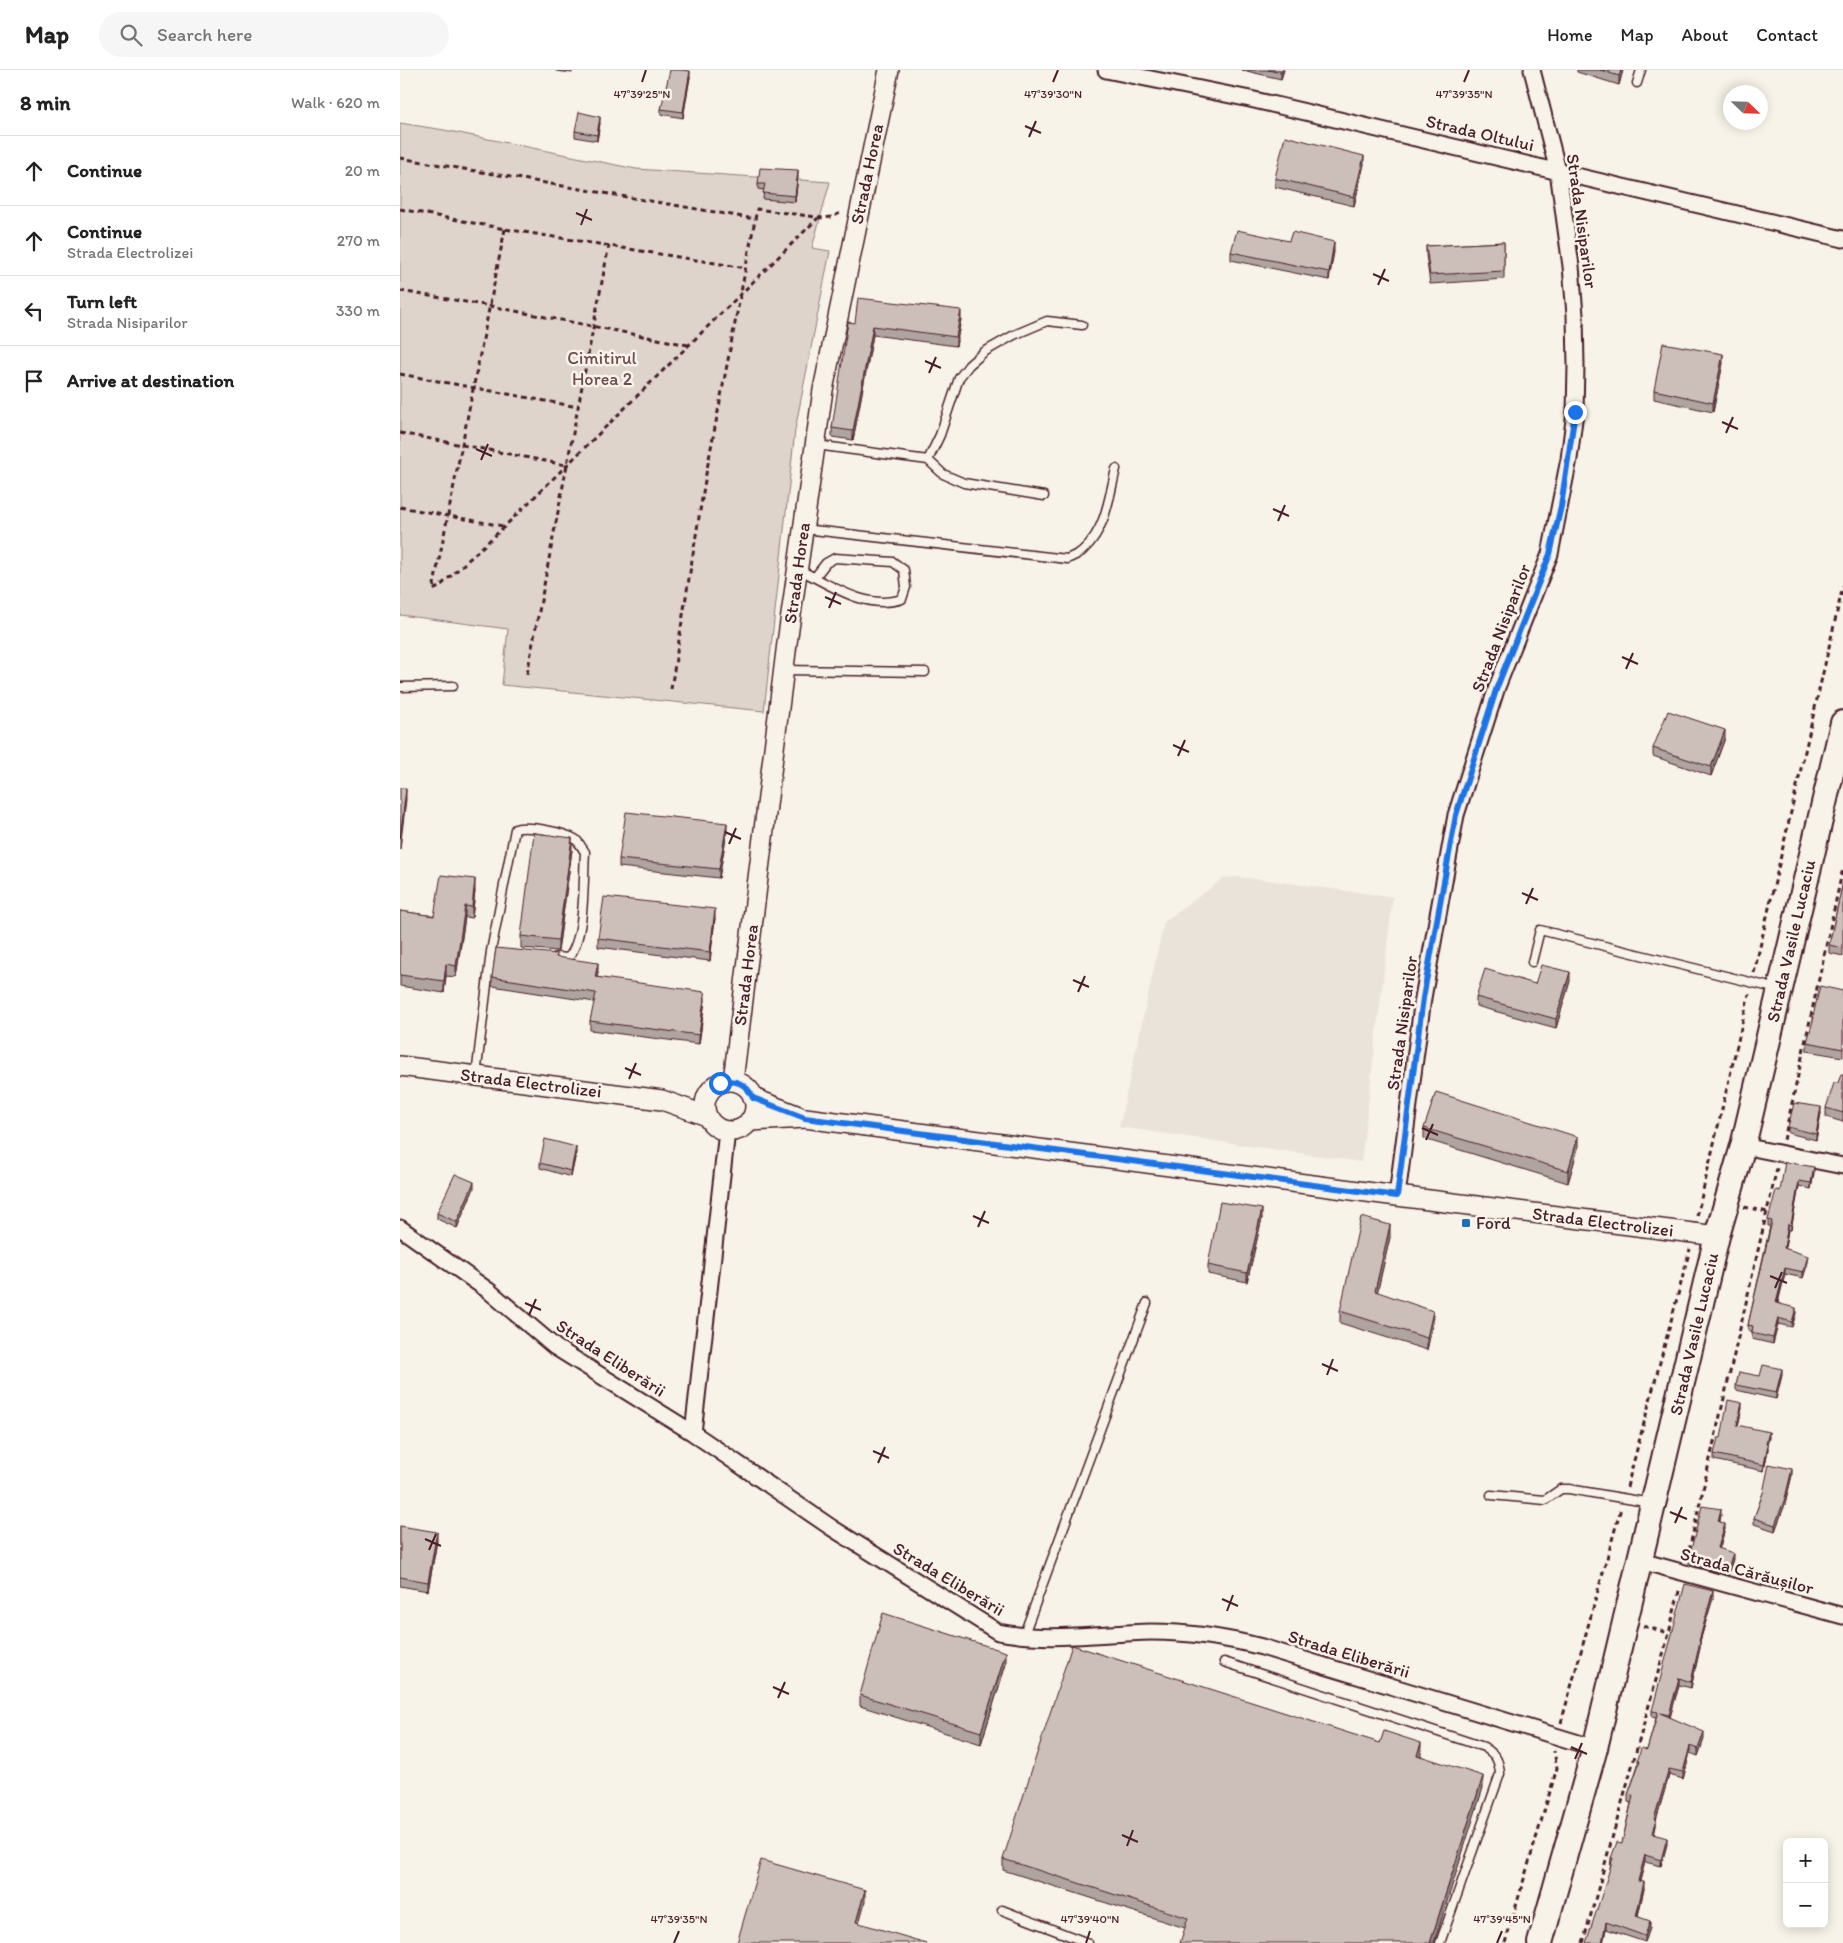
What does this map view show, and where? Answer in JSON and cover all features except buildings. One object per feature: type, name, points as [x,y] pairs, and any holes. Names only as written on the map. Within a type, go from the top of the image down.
[{"type":"main road","name":"Strada Vasile Lucaciu","points":[[1540,1943],[1595,1748],[1718,1236],[1743,1146],[1843,724]]},
{"type":"street","name":"Strada Horea","points":[[733,1081],[784,670],[806,573],[804,529],[823,390],[889,70]]},
{"type":"street","name":"Strada Oltului","points":[[1106,70],[1250,99],[1843,239]]},
{"type":"street","name":"Strada Nisiparilor","points":[[1397,1196],[1423,998],[1456,815],[1497,687],[1550,554],[1569,459],[1575,412],[1575,316],[1571,266],[1558,171],[1532,70]]},
{"type":"street","name":"Strada Electrolizei","points":[[400,1066],[662,1100],[707,1116]]},
{"type":"street","points":[[733,1081],[746,1086],[753,1098],[753,1114],[749,1121],[739,1129],[727,1131],[715,1126],[707,1116],[704,1106],[709,1091],[720,1083],[733,1081]]},
{"type":"street","name":"Strada Electrolizei","points":[[662,1100],[709,1091]]},
{"type":"street","name":"Strada Electrolizei","points":[[753,1098],[805,1118]]},
{"type":"street","name":"Strada Electrolizei","points":[[749,1121],[805,1118],[1718,1236]]},
{"type":"street","points":[[693,1433],[727,1131]]},
{"type":"street","points":[[1743,1146],[1843,1166]]},
{"type":"street","name":"Strada Eliberării","points":[[400,1228],[489,1292],[556,1347],[693,1433],[832,1528],[998,1632],[1023,1637],[1154,1632],[1226,1638],[1262,1647],[1595,1748]]},
{"type":"street","name":"Strada Cărăușilor","points":[[1641,1561],[1843,1616]]},
{"type":"lane","points":[[1637,83],[1641,70]]},
{"type":"lane","points":[[928,460],[940,435],[959,378],[969,365],[984,352],[1014,335],[1047,321],[1082,325]]},
{"type":"lane","points":[[815,445],[928,460],[943,474],[964,483],[1044,496]]},
{"type":"lane","points":[[804,529],[1067,559],[1083,551],[1096,536],[1104,518],[1116,469]]},
{"type":"lane","points":[[835,558],[893,562],[904,570],[906,587],[902,599],[891,603],[863,600],[806,573],[835,558]]},
{"type":"lane","points":[[784,670],[925,672]]},
{"type":"lane","points":[[400,687],[452,686]]},
{"type":"lane","points":[[476,1076],[491,951],[515,829],[530,827],[575,840],[585,852],[580,935],[572,954],[568,958],[549,957]]},
{"type":"lane","points":[[1532,962],[1540,930],[1780,989]]},
{"type":"lane","points":[[491,951],[501,952]]},
{"type":"lane","points":[[1023,1637],[1147,1303]]},
{"type":"lane","points":[[1491,1495],[1545,1500],[1561,1489],[1570,1489],[1654,1504]]},
{"type":"lane","points":[[1224,1662],[1484,1748],[1495,1754],[1500,1774],[1440,1943]]},
{"type":"lane","points":[[1002,1910],[1088,1943]]},
{"type":"path","points":[[400,158],[755,219]]},
{"type":"path","points":[[671,689],[706,474],[757,209],[818,218],[832,217],[862,200]]},
{"type":"path","points":[[400,208],[505,229],[746,268]]},
{"type":"path","points":[[505,229],[433,590],[439,587],[504,526],[818,218]]},
{"type":"path","points":[[527,674],[609,245]]},
{"type":"path","points":[[400,292],[490,306],[689,345]]},
{"type":"path","points":[[400,374],[578,407]]},
{"type":"path","points":[[400,433],[566,466]]},
{"type":"path","points":[[400,507],[504,526]]},
{"type":"path","points":[[1696,1218],[1843,586]]},
{"type":"path","points":[[1583,1943],[1670,1633],[1768,1212],[1843,868]]},
{"type":"path","points":[[1746,1208],[1768,1212]]},
{"type":"path","points":[[1506,1943],[1557,1768],[1554,1753],[1558,1737],[1688,1257]]},
{"type":"path","points":[[1642,1626],[1670,1633]]},
{"type":"shaded area","points":[[1237,877],[1393,897],[1361,1162],[1119,1127],[1164,922],[1224,878]]},
{"type":"green space","name":"Cimitirul Horea 2","points":[[400,123],[444,130],[636,169],[830,182],[812,248],[830,251],[795,430],[764,711],[502,685],[508,629],[400,615]]},
{"type":"place","name":"Ford","points":[[1466,1223]]},
{"type":"route","points":[[720,1083],[726,1081],[740,1083],[746,1086],[753,1098],[805,1118],[1397,1196],[1423,998],[1456,815],[1472,760],[1497,687],[1550,554],[1561,506],[1575,412]]}]
